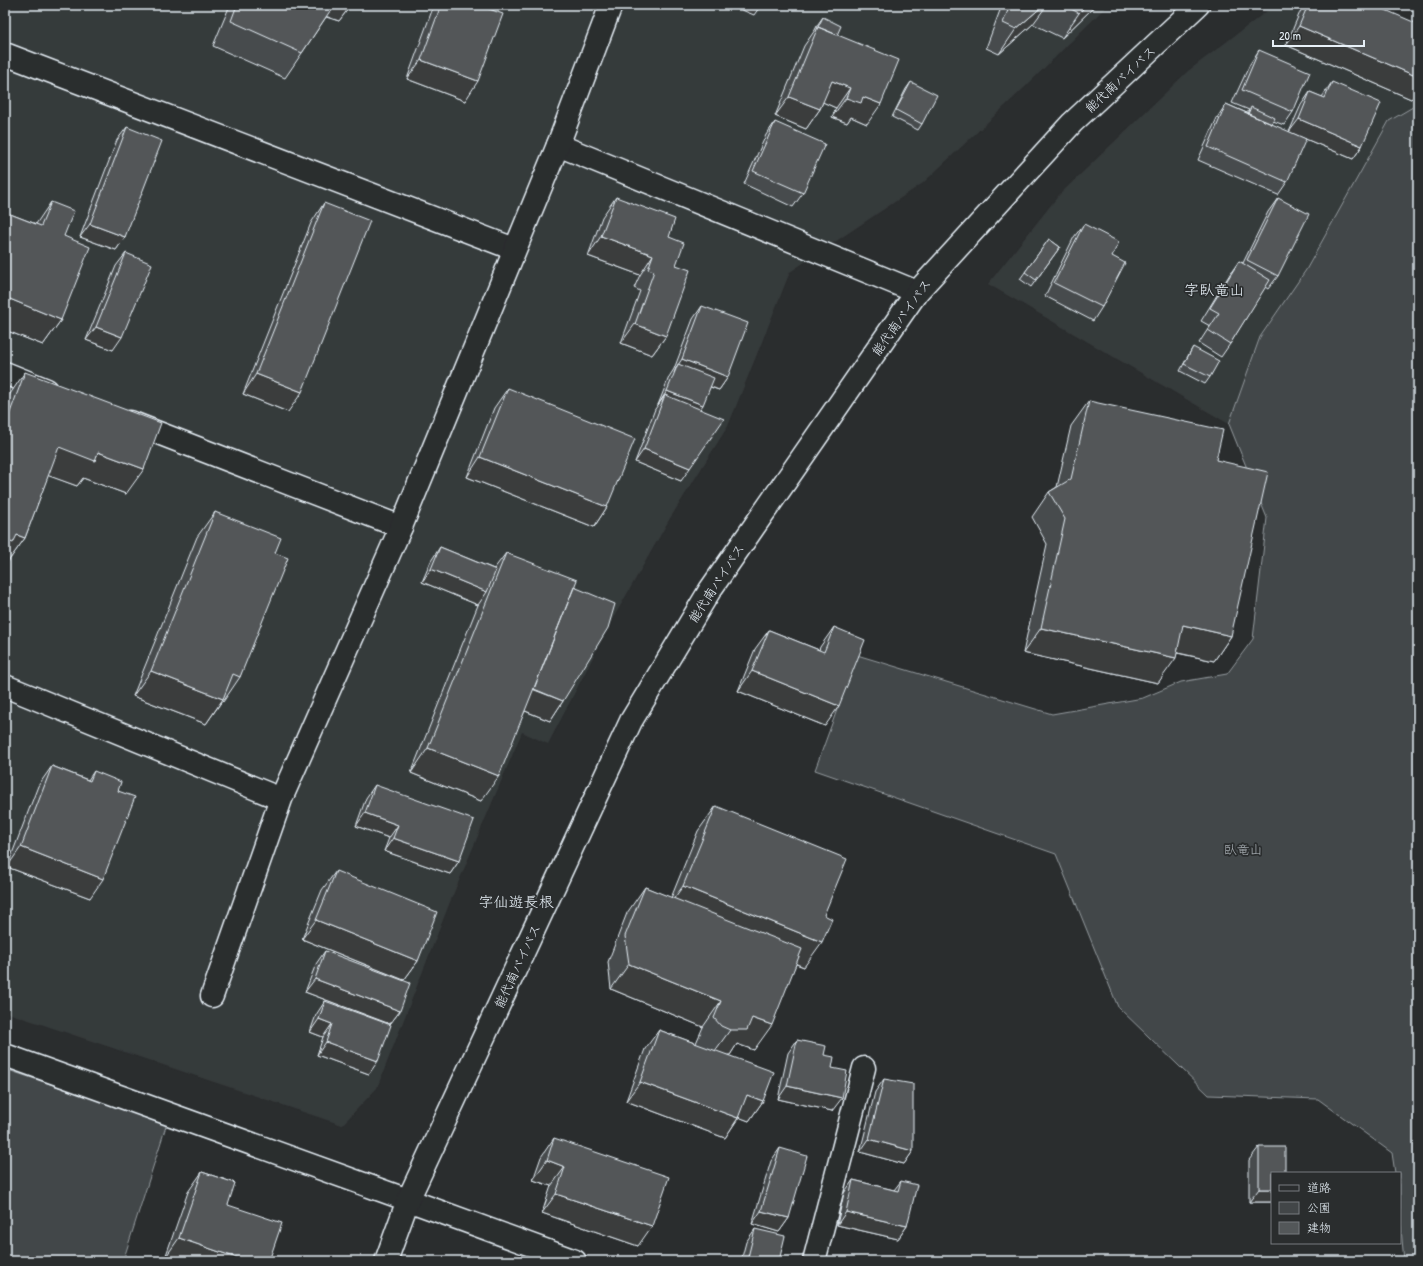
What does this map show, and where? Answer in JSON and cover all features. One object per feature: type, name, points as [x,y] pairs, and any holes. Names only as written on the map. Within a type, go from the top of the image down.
[{"type":"main road","points":[[212,996],[281,799],[401,527],[514,249],[558,146],[611,5]]},
{"type":"main road","name":"能代南バイパス","points":[[386,1261],[408,1200],[631,721],[710,590],[917,292],[1072,123],[1198,5]]},
{"type":"main road","points":[[5,54],[514,249]]},
{"type":"main road","points":[[558,146],[917,292]]},
{"type":"main road","points":[[5,373],[64,396]]},
{"type":"main road","points":[[115,416],[401,527]]},
{"type":"main road","points":[[5,686],[281,799]]},
{"type":"main road","points":[[5,1055],[575,1261]]},
{"type":"main road","points":[[814,1261],[864,1068]]},
{"type":"shaded area","points":[[5,5],[1108,5],[1024,88],[923,183],[790,272],[728,426],[669,520],[615,615],[548,744],[522,732],[450,902],[377,1088],[342,1125],[5,1012]]},
{"type":"shaded area","points":[[1275,5],[1367,5],[1418,29],[1418,104],[1389,121],[1306,270],[1260,337],[1229,424],[988,284],[1059,195],[1188,71]]},
{"type":"green space","name":"臥竜山","points":[[1418,104],[1418,1261],[1404,1261],[1401,1228],[1401,1172],[1395,1172],[1392,1153],[1318,1099],[1209,1095],[1118,1007],[1056,854],[815,770],[857,655],[1052,714],[1143,698],[1181,682],[1227,674],[1253,639],[1267,518],[1229,424],[1260,337],[1306,270],[1389,121]]},
{"type":"green space","points":[[5,1069],[167,1123],[123,1261],[5,1261]]},
{"type":"building","points":[[237,5],[334,5],[302,53],[231,21]]},
{"type":"building","points":[[441,5],[478,5],[503,14],[478,81],[421,60]]},
{"type":"building","points":[[1010,5],[1044,5],[1016,29],[1003,23]]},
{"type":"building","points":[[1063,5],[1087,5],[1079,13]]},
{"type":"building","points":[[1308,5],[1374,5],[1418,24],[1418,77],[1299,26]]},
{"type":"building","points":[[823,17],[841,26],[837,35],[818,27]]},
{"type":"building","points":[[818,27],[899,60],[881,104],[863,97],[861,103],[846,98],[850,88],[832,81],[820,109],[789,97]]},
{"type":"building","points":[[1259,50],[1310,72],[1293,112],[1242,90]]},
{"type":"building","points":[[911,82],[937,95],[922,124],[896,110]]},
{"type":"building","points":[[1332,82],[1381,103],[1362,146],[1299,119],[1310,92],[1325,98]]},
{"type":"building","points":[[1226,104],[1306,139],[1287,182],[1208,147]]},
{"type":"building","points":[[1251,107],[1275,118],[1272,124],[1248,114]]},
{"type":"building","points":[[775,122],[825,144],[803,193],[753,171]]},
{"type":"building","points":[[127,127],[162,141],[125,237],[90,224]]},
{"type":"building","points":[[616,197],[675,219],[669,237],[684,243],[676,265],[690,270],[666,336],[635,324],[654,271],[648,269],[653,255],[601,236]]},
{"type":"building","points":[[1278,198],[1309,214],[1278,276],[1247,260]]},
{"type":"building","points":[[51,202],[74,211],[64,236],[90,247],[61,320],[5,297],[5,212],[41,226]]},
{"type":"building","points":[[324,203],[370,221],[302,392],[256,374]]},
{"type":"building","points":[[1084,224],[1119,242],[1112,256],[1125,263],[1102,307],[1054,283]]},
{"type":"building","points":[[1049,239],[1060,247],[1036,280],[1025,272]]},
{"type":"building","points":[[126,253],[152,264],[122,337],[96,327]]},
{"type":"building","points":[[1239,261],[1270,280],[1230,344],[1208,330],[1219,313],[1210,308]]},
{"type":"building","points":[[702,306],[748,323],[728,377],[682,359]]},
{"type":"building","points":[[1193,347],[1219,361],[1210,377],[1184,364]]},
{"type":"building","points":[[678,364],[714,378],[703,405],[667,391]]},
{"type":"building","points":[[25,372],[161,423],[144,469],[98,452],[95,461],[59,447],[25,538],[17,535],[13,543],[8,541],[5,549],[5,426]]},
{"type":"building","points":[[508,388],[635,439],[607,507],[480,457]]},
{"type":"building","points":[[665,395],[724,419],[690,468],[644,449]]},
{"type":"building","points":[[1089,401],[1223,430],[1216,460],[1268,472],[1231,636],[1183,625],[1176,658],[1041,628],[1065,519],[1049,492],[1071,479]]},
{"type":"building","points":[[215,512],[281,538],[275,553],[288,558],[240,677],[233,674],[223,699],[151,671]]},
{"type":"building","points":[[440,547],[496,570],[487,592],[431,569]]},
{"type":"building","points":[[506,553],[577,580],[499,776],[428,748]]},
{"type":"building","points":[[574,587],[615,604],[608,628],[563,701],[534,689]]},
{"type":"building","points":[[834,627],[865,640],[839,706],[752,671],[769,630],[824,652]]},
{"type":"building","points":[[52,766],[90,781],[94,771],[121,782],[118,791],[135,797],[103,879],[21,847]]},
{"type":"building","points":[[375,785],[474,820],[459,861],[393,838],[398,825],[365,813]]},
{"type":"building","points":[[716,806],[847,859],[824,915],[832,919],[822,942],[683,886]]},
{"type":"building","points":[[336,871],[437,912],[418,961],[316,920]]},
{"type":"building","points":[[645,887],[802,949],[772,1025],[752,1018],[747,1030],[730,1030],[721,1026],[714,1018],[721,1001],[629,964],[625,936]]},
{"type":"building","points":[[325,951],[410,983],[400,1011],[315,979]]},
{"type":"building","points":[[325,1001],[391,1025],[378,1061],[326,1042],[332,1024],[319,1019]]},
{"type":"building","points":[[659,1030],[774,1072],[763,1101],[747,1095],[738,1118],[640,1082]]},
{"type":"building","points":[[797,1040],[826,1046],[824,1055],[834,1057],[832,1068],[847,1071],[842,1098],[787,1086]]},
{"type":"building","points":[[884,1079],[913,1084],[913,1151],[869,1139]]},
{"type":"building","points":[[554,1138],[669,1177],[652,1226],[556,1194],[565,1167],[547,1160]]},
{"type":"building","points":[[1259,1147],[1285,1147],[1285,1172],[1271,1172],[1271,1189],[1259,1189]]},
{"type":"building","points":[[780,1148],[807,1156],[789,1218],[761,1211]]},
{"type":"building","points":[[202,1172],[235,1183],[228,1205],[282,1223],[269,1261],[246,1261],[179,1238]]},
{"type":"building","points":[[853,1180],[898,1191],[901,1181],[917,1185],[907,1226],[846,1212]]},
{"type":"building","points":[[755,1229],[785,1236],[779,1261],[747,1261]]},
{"type":"district","name":"字臥竜山","points":[[1214,290]]},
{"type":"district","name":"字仙遊長根","points":[[516,902]]}]
